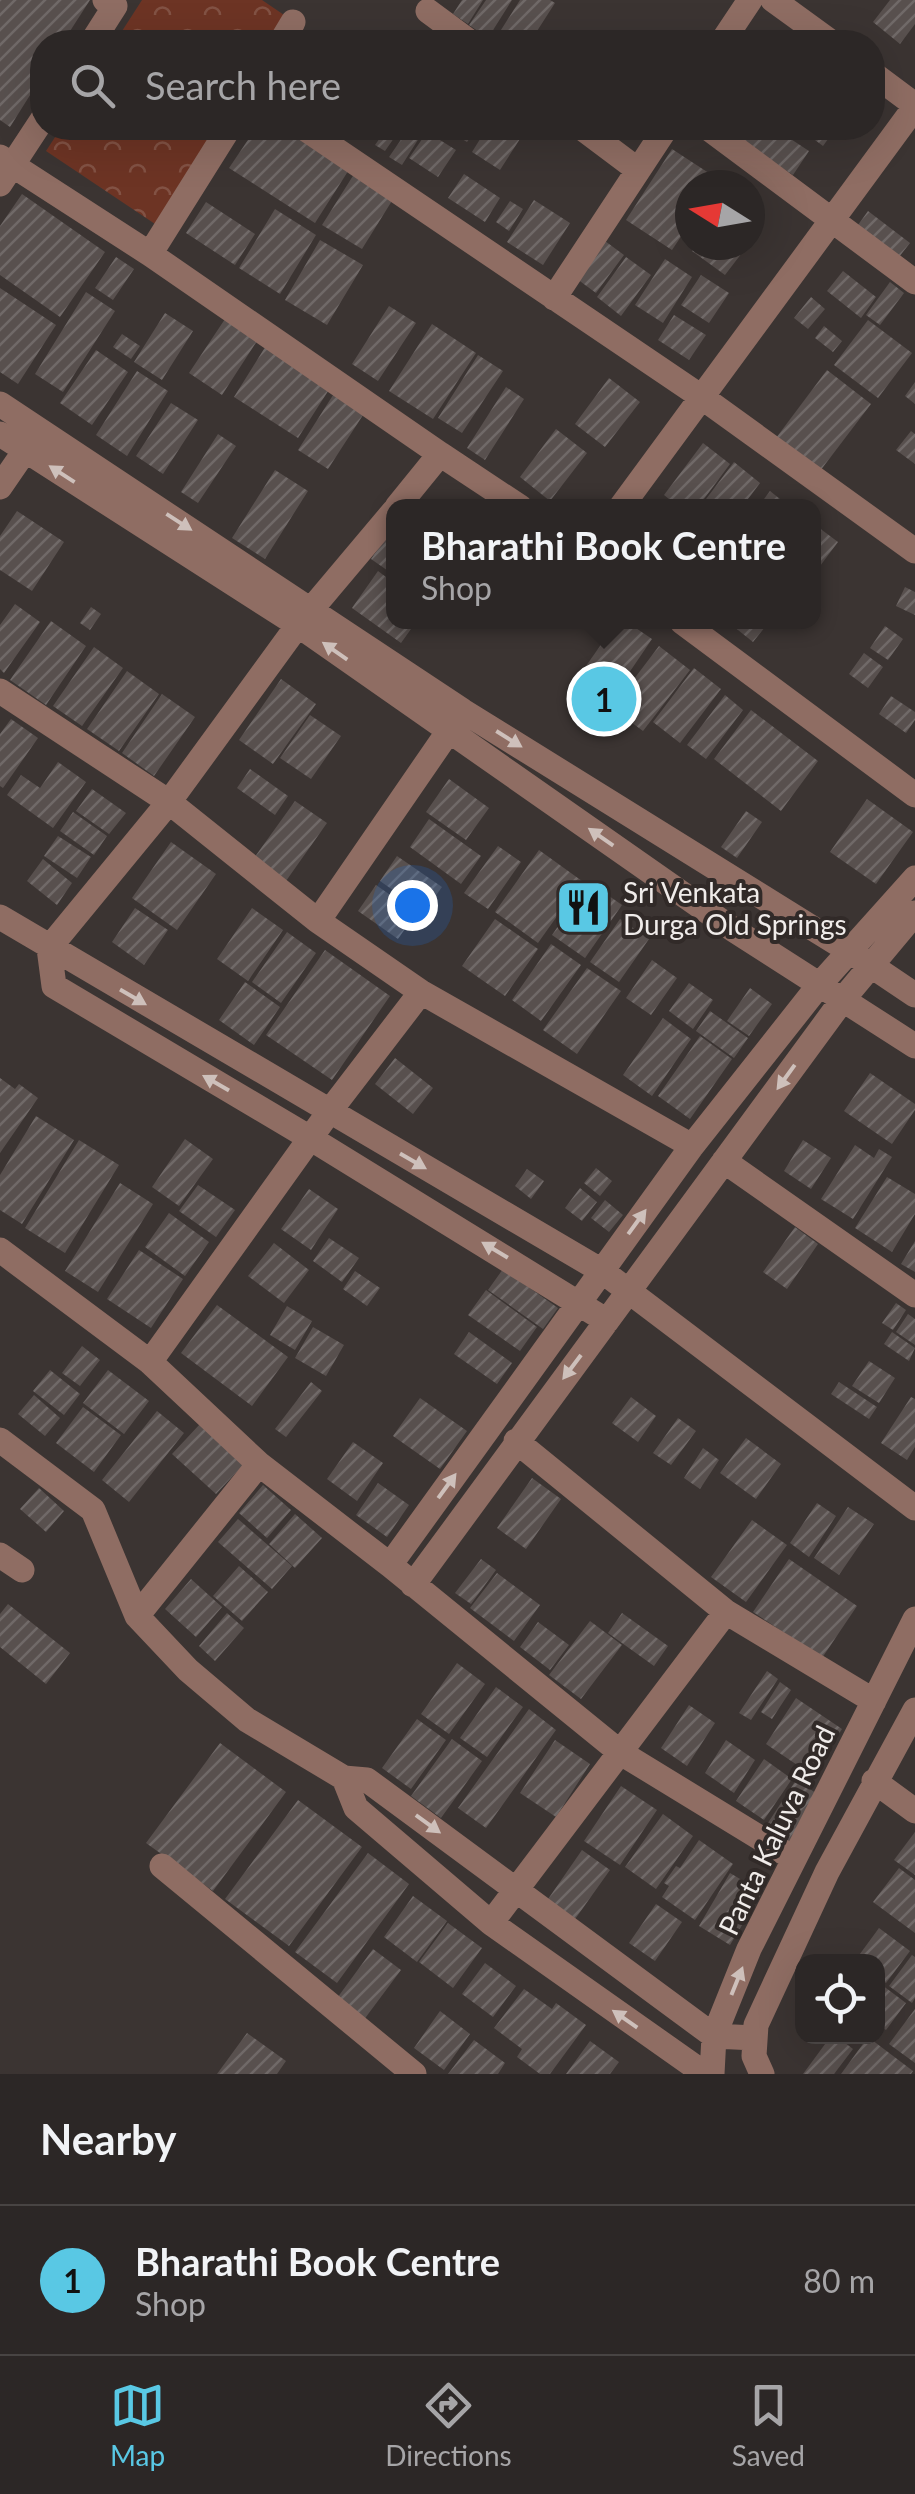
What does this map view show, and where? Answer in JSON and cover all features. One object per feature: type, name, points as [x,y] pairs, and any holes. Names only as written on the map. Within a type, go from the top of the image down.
[{"type":"street","points":[[100,30],[115,6],[105,0]]},
{"type":"street","points":[[730,30],[750,0]]},
{"type":"street","points":[[774,0],[815,30]]},
{"type":"street","points":[[428,11],[454,30]]},
{"type":"street","points":[[627,499],[915,106],[885,84]]},
{"type":"street","points":[[30,136],[5,169],[150,254],[509,499]]},
{"type":"street","points":[[150,254],[221,140]]},
{"type":"street","points":[[322,140],[702,398],[915,551]]},
{"type":"street","points":[[598,140],[638,170]]},
{"type":"street","points":[[554,298],[658,140]]},
{"type":"street","points":[[724,140],[915,282]]},
{"type":"street","points":[[0,404],[32,440],[456,721],[734,930],[915,1046]]},
{"type":"street","points":[[0,434],[32,440]]},
{"type":"street","points":[[0,487],[32,440]]},
{"type":"street","points":[[404,499],[440,454]]},
{"type":"street","points":[[386,521],[305,618],[169,802],[49,948],[54,986],[606,1321]]},
{"type":"street","points":[[691,629],[915,795]]},
{"type":"street","points":[[0,691],[169,802],[318,920],[422,992],[692,1146]]},
{"type":"street","points":[[318,920],[456,721]]},
{"type":"street","points":[[456,721],[861,959],[915,995]]},
{"type":"street","points":[[413,1585],[844,998],[861,959],[915,878]]},
{"type":"street","points":[[390,1565],[692,1146],[820,984],[861,959],[915,913]]},
{"type":"street","points":[[0,917],[602,1272],[915,1508]]},
{"type":"street","points":[[150,1362],[329,1112],[422,992]]},
{"type":"street","points":[[724,1161],[915,1295]]},
{"type":"street","points":[[0,1250],[150,1362],[259,1464],[622,1754],[793,1858]]},
{"type":"street","points":[[0,1440],[93,1510],[137,1616],[188,1670],[247,1720],[344,1778],[367,1780],[714,2036],[755,2038]]},
{"type":"street","points":[[516,1442],[726,1612],[874,1701]]},
{"type":"street","points":[[137,1616],[259,1464]]},
{"type":"street","points":[[0,1555],[22,1570]]},
{"type":"street","points":[[491,1923],[726,1612]]},
{"type":"street","name":"Panta Kaluva Road","points":[[694,2071],[714,2036],[793,1858],[915,1619]]},
{"type":"street","points":[[762,2074],[754,2056],[756,2024],[827,1872],[915,1710]]},
{"type":"street","points":[[344,1778],[356,1808],[491,1923],[694,2071]]},
{"type":"street","points":[[874,1781],[915,1812]]},
{"type":"street","points":[[162,1866],[414,2074]]},
{"type":"green space","points":[[142,0],[262,0],[287,17],[279,30],[123,30]]},
{"type":"green space","points":[[53,140],[212,140],[158,226],[46,151]]},
{"type":"building","points":[[0,0],[90,0],[71,30],[30,30],[30,95],[10,127],[0,120]]},
{"type":"building","points":[[462,0],[483,0],[468,24],[453,14]]},
{"type":"building","points":[[486,0],[512,0],[493,30],[476,30],[469,25]]},
{"type":"building","points":[[520,0],[555,3],[538,30],[501,30]]},
{"type":"building","points":[[890,0],[915,0],[915,24],[900,44],[873,22]]},
{"type":"building","points":[[248,140],[312,140],[352,165],[315,223],[229,168]]},
{"type":"building","points":[[379,140],[393,140],[385,151],[375,145]]},
{"type":"building","points":[[401,140],[418,140],[402,165],[389,157]]},
{"type":"building","points":[[421,140],[440,140],[456,150],[438,177],[409,158]]},
{"type":"building","points":[[480,140],[519,140],[500,170],[472,152]]},
{"type":"building","points":[[739,140],[792,140],[809,151],[793,175]]},
{"type":"building","points":[[672,149],[704,170],[675,170],[672,250],[626,220]]},
{"type":"building","points":[[356,171],[395,196],[362,249],[322,225]]},
{"type":"building","points":[[464,174],[500,198],[485,222],[448,198]]},
{"type":"building","points":[[22,194],[105,252],[60,317],[0,275],[0,226]]},
{"type":"building","points":[[534,200],[570,223],[543,265],[507,242]]},
{"type":"building","points":[[510,201],[523,209],[509,231],[496,222]]},
{"type":"building","points":[[206,202],[255,234],[235,265],[186,233]]},
{"type":"building","points":[[275,209],[316,235],[280,294],[239,268]]},
{"type":"building","points":[[868,211],[910,243],[899,257],[858,225]]},
{"type":"building","points":[[320,240],[363,265],[327,325],[285,300]]},
{"type":"building","points":[[605,241],[624,255],[596,293],[577,279]]},
{"type":"building","points":[[116,257],[134,269],[113,300],[95,288]]},
{"type":"building","points":[[626,257],[651,275],[621,316],[597,297]]},
{"type":"building","points":[[665,259],[692,277],[663,323],[635,305]]},
{"type":"building","points":[[704,260],[736,260],[725,275]]},
{"type":"building","points":[[843,271],[876,297],[861,318],[827,291]]},
{"type":"building","points":[[701,275],[729,293],[709,323],[681,305]]},
{"type":"building","points":[[890,282],[904,293],[880,325],[866,315]]},
{"type":"building","points":[[0,288],[56,325],[18,384],[0,372]]},
{"type":"building","points":[[86,292],[115,311],[63,392],[35,374]]},
{"type":"building","points":[[811,297],[825,309],[808,329],[794,318]]},
{"type":"building","points":[[389,306],[416,323],[378,381],[352,364]]},
{"type":"building","points":[[165,313],[193,331],[162,380],[134,362]]},
{"type":"building","points":[[674,315],[706,335],[689,360],[658,340]]},
{"type":"building","points":[[227,316],[259,338],[222,395],[189,373]]},
{"type":"building","points":[[868,320],[912,353],[878,398],[834,365]]},
{"type":"building","points":[[432,324],[476,353],[433,419],[389,391]]},
{"type":"building","points":[[824,326],[842,341],[833,352],[815,338]]},
{"type":"building","points":[[122,334],[140,346],[131,359],[113,347]]},
{"type":"building","points":[[267,344],[332,385],[298,438],[234,397]]},
{"type":"building","points":[[96,350],[128,372],[92,425],[60,403]]},
{"type":"building","points":[[478,355],[503,371],[462,433],[438,418]]},
{"type":"building","points":[[827,370],[871,404],[820,471],[776,438]]},
{"type":"building","points":[[137,371],[168,391],[127,456],[96,435]]},
{"type":"building","points":[[609,378],[640,402],[605,447],[575,424]]},
{"type":"building","points":[[915,382],[915,404],[905,396]]},
{"type":"building","points":[[506,387],[524,399],[485,460],[467,448]]},
{"type":"building","points":[[335,392],[365,412],[328,469],[298,450]]},
{"type":"building","points":[[171,403],[198,420],[163,474],[136,456]]},
{"type":"building","points":[[556,429],[587,453],[552,499],[520,477]]},
{"type":"building","points":[[911,431],[915,434],[915,464],[896,450]]},
{"type":"building","points":[[218,434],[236,446],[198,503],[181,492]]},
{"type":"building","points":[[703,443],[730,464],[704,499],[669,499],[664,495]]},
{"type":"building","points":[[734,462],[760,483],[748,499],[706,499]]},
{"type":"building","points":[[275,470],[308,491],[265,559],[232,538]]},
{"type":"building","points":[[770,491],[780,499],[764,499]]},
{"type":"building","points":[[17,511],[64,542],[32,591],[0,570],[0,536]]},
{"type":"building","points":[[821,529],[838,542],[821,565]]},
{"type":"building","points":[[386,537],[386,569],[371,559]]},
{"type":"building","points":[[378,571],[386,577],[386,629],[411,629],[401,643],[352,608]]},
{"type":"building","points":[[905,587],[915,592],[915,615],[896,606]]},
{"type":"building","points":[[15,604],[40,622],[4,673],[0,669],[0,625]]},
{"type":"building","points":[[91,607],[101,614],[90,630],[80,623]]},
{"type":"building","points":[[51,621],[86,646],[46,705],[10,680]]},
{"type":"building","points":[[885,626],[903,639],[888,660],[870,648]]},
{"type":"building","points":[[612,629],[637,629],[652,639],[614,695],[581,673]]},
{"type":"building","points":[[737,629],[763,629],[753,642]]},
{"type":"building","points":[[659,646],[690,670],[643,731],[612,708]]},
{"type":"building","points":[[94,647],[123,668],[82,726],[53,706]]},
{"type":"building","points":[[864,653],[883,667],[868,688],[849,674]]},
{"type":"building","points":[[694,668],[721,689],[680,743],[653,722]]},
{"type":"building","points":[[127,671],[159,694],[119,751],[87,729]]},
{"type":"building","points":[[281,679],[316,704],[273,764],[239,740]]},
{"type":"building","points":[[162,694],[195,717],[154,776],[122,753]]},
{"type":"building","points":[[725,695],[743,710],[706,759],[687,745]]},
{"type":"building","points":[[891,696],[915,712],[915,720],[906,733],[879,714]]},
{"type":"building","points":[[751,710],[818,761],[781,811],[714,759]]},
{"type":"building","points":[[310,715],[341,736],[311,779],[280,758]]},
{"type":"building","points":[[11,719],[38,738],[3,788],[0,734]]},
{"type":"building","points":[[58,762],[86,782],[53,828],[7,795],[21,775],[40,788]]},
{"type":"building","points":[[250,769],[288,796],[275,815],[237,788]]},
{"type":"building","points":[[449,779],[489,808],[466,840],[426,812]]},
{"type":"building","points":[[92,789],[126,813],[109,834],[76,811]]},
{"type":"building","points":[[867,799],[913,832],[876,884],[830,852]]},
{"type":"building","points":[[295,801],[327,823],[286,881],[254,858]]},
{"type":"building","points":[[746,811],[762,822],[737,858],[721,847]]},
{"type":"building","points":[[73,812],[107,836],[94,855],[60,831]]},
{"type":"building","points":[[429,819],[481,856],[461,884],[410,847]]},
{"type":"building","points":[[58,836],[91,857],[77,878],[44,856]]},
{"type":"building","points":[[171,842],[216,874],[177,930],[132,898]]},
{"type":"building","points":[[498,846],[521,862],[488,909],[464,893]]},
{"type":"building","points":[[539,850],[582,881],[538,943],[495,912]]},
{"type":"building","points":[[397,856],[442,887],[424,912],[380,881]]},
{"type":"building","points":[[43,859],[72,883],[57,905],[27,881]]},
{"type":"building","points":[[589,882],[622,905],[585,958],[552,935]]},
{"type":"building","points":[[376,885],[416,913],[398,939],[358,911]]},
{"type":"building","points":[[135,908],[168,930],[144,965],[112,942]]},
{"type":"building","points":[[252,908],[283,930],[248,981],[217,959]]},
{"type":"building","points":[[495,919],[538,949],[505,996],[462,966]]},
{"type":"building","points":[[620,919],[649,939],[619,982],[590,962]]},
{"type":"building","points":[[287,932],[316,953],[281,1003],[252,982]]},
{"type":"building","points":[[551,944],[581,965],[541,1021],[512,1000]]},
{"type":"building","points":[[325,950],[390,996],[332,1080],[266,1035]]},
{"type":"building","points":[[652,960],[677,978],[651,1015],[626,998]]},
{"type":"building","points":[[587,968],[621,991],[577,1054],[543,1030]]},
{"type":"building","points":[[245,982],[280,1007],[254,1045],[219,1020]]},
{"type":"building","points":[[689,983],[713,1000],[693,1029],[669,1011]]},
{"type":"building","points":[[750,988],[772,1004],[749,1036],[727,1021]]},
{"type":"building","points":[[710,1011],[748,1038],[734,1058],[696,1031]]},
{"type":"building","points":[[663,1018],[691,1039],[652,1096],[623,1075]]},
{"type":"building","points":[[700,1036],[732,1059],[690,1119],[658,1096]]},
{"type":"building","points":[[395,1058],[433,1088],[413,1114],[375,1084]]},
{"type":"building","points":[[870,1073],[915,1104],[892,1144],[844,1111]]},
{"type":"building","points":[[0,1078],[15,1089],[19,1084],[38,1098],[0,1153]]},
{"type":"building","points":[[36,1116],[74,1140],[22,1224],[0,1210],[0,1175]]},
{"type":"building","points":[[185,1139],[213,1159],[179,1206],[152,1187]]},
{"type":"building","points":[[79,1140],[119,1165],[65,1253],[25,1228]]},
{"type":"building","points":[[803,1140],[831,1158],[811,1189],[784,1171]]},
{"type":"building","points":[[855,1145],[874,1158],[879,1149],[892,1157],[853,1219],[821,1199]]},
{"type":"building","points":[[596,1168],[612,1181],[600,1196],[584,1183]]},
{"type":"building","points":[[527,1169],[544,1181],[531,1199],[515,1186]]},
{"type":"building","points":[[887,1177],[915,1194],[915,1214],[892,1252],[855,1228]]},
{"type":"building","points":[[120,1183],[153,1204],[98,1292],[65,1271]]},
{"type":"building","points":[[198,1185],[235,1210],[216,1237],[179,1211]]},
{"type":"building","points":[[580,1188],[597,1202],[582,1221],[565,1208]]},
{"type":"building","points":[[309,1189],[338,1209],[311,1250],[281,1229]]},
{"type":"building","points":[[605,1200],[623,1215],[609,1232],[591,1218]]},
{"type":"building","points":[[169,1213],[209,1242],[185,1276],[145,1247]]},
{"type":"building","points":[[795,1227],[818,1244],[787,1289],[763,1272]]},
{"type":"building","points":[[329,1238],[359,1258],[342,1282],[313,1261]]},
{"type":"building","points":[[915,1241],[915,1272],[901,1264]]},
{"type":"building","points":[[274,1243],[309,1270],[284,1303],[248,1276]]},
{"type":"building","points":[[139,1250],[183,1279],[151,1328],[107,1299]]},
{"type":"building","points":[[503,1269],[558,1308],[543,1329],[488,1290]]},
{"type":"building","points":[[355,1271],[380,1288],[367,1306],[343,1289]]},
{"type":"building","points":[[486,1290],[537,1327],[520,1351],[468,1315]]},
{"type":"building","points":[[896,1303],[906,1310],[893,1330],[882,1323]]},
{"type":"building","points":[[217,1305],[288,1357],[252,1406],[181,1353]]},
{"type":"building","points":[[287,1306],[312,1321],[295,1350],[270,1335]]},
{"type":"building","points":[[908,1314],[915,1319],[915,1345],[896,1332]]},
{"type":"building","points":[[313,1327],[344,1345],[326,1376],[295,1358]]},
{"type":"building","points":[[469,1332],[512,1363],[497,1384],[454,1354]]},
{"type":"building","points":[[892,1332],[915,1348],[909,1361],[884,1344]]},
{"type":"building","points":[[82,1346],[100,1360],[80,1386],[62,1373]]},
{"type":"building","points":[[869,1361],[895,1378],[879,1403],[852,1386]]},
{"type":"building","points":[[50,1370],[80,1394],[64,1415],[33,1391]]},
{"type":"building","points":[[108,1370],[149,1401],[124,1434],[83,1403]]},
{"type":"building","points":[[311,1382],[322,1391],[286,1437],[275,1429]]},
{"type":"building","points":[[839,1382],[877,1407],[869,1419],[831,1394]]},
{"type":"building","points":[[34,1395],[60,1418],[45,1436],[18,1414]]},
{"type":"building","points":[[631,1397],[656,1416],[638,1442],[612,1423]]},
{"type":"building","points":[[911,1397],[915,1399],[915,1447],[907,1460],[881,1443]]},
{"type":"building","points":[[420,1398],[467,1431],[440,1469],[393,1436]]},
{"type":"building","points":[[83,1407],[121,1435],[94,1472],[56,1443]]},
{"type":"building","points":[[157,1411],[184,1433],[129,1502],[102,1480]]},
{"type":"building","points":[[678,1418],[696,1431],[671,1465],[653,1453]]},
{"type":"building","points":[[200,1424],[244,1464],[216,1494],[172,1454]]},
{"type":"building","points":[[746,1438],[781,1464],[756,1499],[720,1473]]},
{"type":"building","points":[[353,1442],[383,1463],[357,1501],[327,1479]]},
{"type":"building","points":[[703,1448],[719,1460],[700,1489],[684,1478]]},
{"type":"building","points":[[532,1478],[561,1499],[526,1549],[497,1528]]},
{"type":"building","points":[[378,1483],[409,1505],[387,1537],[356,1515]]},
{"type":"building","points":[[263,1485],[291,1510],[267,1538],[239,1513]]},
{"type":"building","points":[[39,1488],[64,1511],[46,1532],[20,1509]]},
{"type":"building","points":[[817,1503],[836,1516],[809,1557],[790,1543]]},
{"type":"building","points":[[848,1507],[874,1524],[839,1575],[814,1558]]},
{"type":"building","points":[[295,1514],[322,1538],[295,1568],[269,1544]]},
{"type":"building","points":[[238,1519],[292,1566],[272,1589],[218,1542]]},
{"type":"building","points":[[752,1520],[787,1545],[746,1602],[711,1577]]},
{"type":"building","points":[[481,1559],[496,1570],[471,1604],[455,1593]]},
{"type":"building","points":[[789,1559],[857,1606],[822,1658],[753,1612]]},
{"type":"building","points":[[239,1566],[268,1592],[242,1621],[213,1596]]},
{"type":"building","points":[[497,1573],[540,1605],[514,1641],[470,1608]]},
{"type":"building","points":[[191,1579],[222,1607],[196,1637],[165,1609]]},
{"type":"building","points":[[8,1604],[70,1653],[46,1684],[0,1647],[0,1614]]},
{"type":"building","points":[[227,1613],[244,1628],[215,1661],[199,1646]]},
{"type":"building","points":[[622,1613],[668,1646],[654,1666],[608,1633]]},
{"type":"building","points":[[590,1621],[622,1645],[581,1699],[549,1675]]},
{"type":"building","points":[[538,1622],[569,1645],[550,1670],[520,1647]]},
{"type":"building","points":[[457,1663],[485,1684],[449,1734],[421,1714]]},
{"type":"building","points":[[767,1671],[778,1679],[751,1720],[739,1713]]},
{"type":"building","points":[[780,1682],[791,1690],[772,1719],[761,1712]]},
{"type":"building","points":[[496,1687],[523,1707],[487,1757],[460,1738]]},
{"type":"building","points":[[796,1698],[842,1729],[812,1775],[766,1744]]},
{"type":"building","points":[[689,1705],[715,1723],[687,1766],[661,1748]]},
{"type":"building","points":[[529,1709],[556,1730],[486,1828],[458,1808]]},
{"type":"building","points":[[417,1719],[446,1740],[411,1789],[382,1768]]},
{"type":"building","points":[[452,1739],[482,1761],[441,1818],[411,1796]]},
{"type":"building","points":[[555,1740],[590,1764],[556,1817],[520,1793]]},
{"type":"building","points":[[726,1740],[755,1760],[734,1793],[705,1773]]},
{"type":"building","points":[[220,1743],[286,1792],[213,1891],[146,1843]]},
{"type":"building","points":[[764,1759],[792,1779],[764,1820],[736,1801]]},
{"type":"building","points":[[796,1780],[819,1795],[786,1847],[762,1832]]},
{"type":"building","points":[[621,1786],[657,1810],[620,1865],[584,1841]]},
{"type":"building","points":[[298,1800],[362,1847],[289,1946],[225,1899]]},
{"type":"building","points":[[663,1814],[693,1836],[656,1889],[625,1867]]},
{"type":"building","points":[[915,1832],[915,1875],[894,1860]]},
{"type":"building","points":[[699,1840],[733,1864],[695,1920],[662,1897],[669,1886],[664,1883]]},
{"type":"building","points":[[582,1850],[610,1870],[573,1922],[546,1902]]},
{"type":"building","points":[[368,1853],[409,1884],[337,1983],[295,1952]]},
{"type":"building","points":[[899,1868],[915,1880],[915,1933],[873,1902]]},
{"type":"building","points":[[730,1873],[762,1892],[730,1945],[699,1926]]},
{"type":"building","points":[[413,1896],[447,1921],[417,1962],[384,1937]]},
{"type":"building","points":[[656,1904],[682,1922],[655,1961],[629,1943]]},
{"type":"building","points":[[448,1923],[482,1948],[453,1988],[419,1962]]},
{"type":"building","points":[[879,1928],[910,1951],[886,1983],[885,1954],[860,1954]]},
{"type":"building","points":[[373,1949],[401,1970],[360,2025],[332,2005]]},
{"type":"building","points":[[912,1955],[915,1998],[912,2003],[889,1986]]},
{"type":"building","points":[[485,1963],[516,1986],[493,2017],[462,1994]]},
{"type":"building","points":[[885,1987],[906,2003],[885,2029]]},
{"type":"building","points":[[524,1989],[552,2009],[556,2003],[586,2025],[550,2074],[540,2074],[517,2057],[522,2049],[494,2028]]},
{"type":"building","points":[[915,2009],[915,2063],[889,2044]]},
{"type":"building","points":[[440,2011],[470,2034],[444,2070],[414,2048]]},
{"type":"building","points":[[247,2033],[286,2061],[277,2074],[217,2074]]},
{"type":"building","points":[[474,2040],[505,2063],[498,2074],[448,2074]]},
{"type":"building","points":[[590,2041],[619,2062],[610,2074],[566,2074]]},
{"type":"building","points":[[825,2044],[846,2044],[853,2049],[834,2074],[803,2074]]},
{"type":"building","points":[[863,2044],[877,2044],[913,2071],[911,2074],[841,2074]]},
{"type":"place","name":"Bharathi Book Centre","points":[[604,699]]},
{"type":"place","name":"Sri Venkata Durga Old Springs","points":[[584,908]]}]
